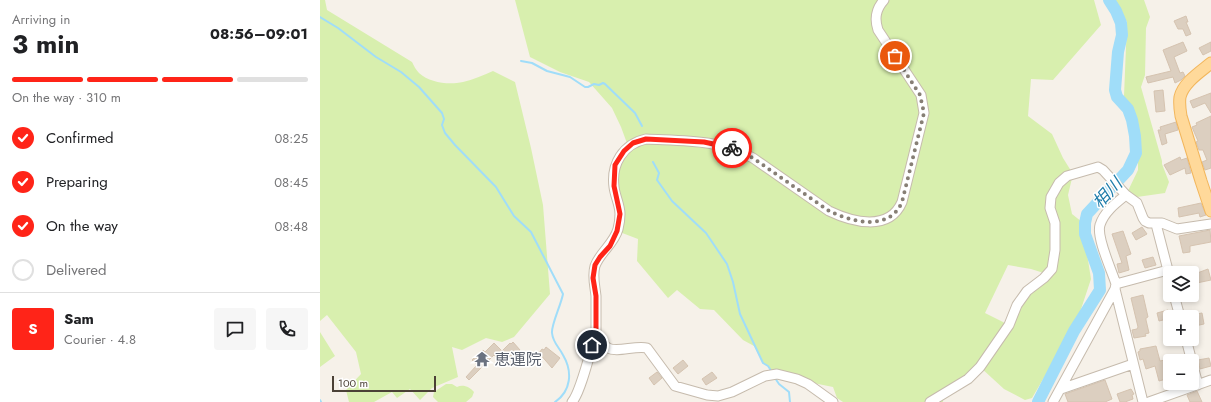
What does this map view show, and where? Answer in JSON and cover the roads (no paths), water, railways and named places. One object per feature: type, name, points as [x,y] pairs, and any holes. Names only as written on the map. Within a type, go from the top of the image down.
[{"type":"main road","points":[[1211,63],[1194,77],[1184,88],[1180,97],[1179,105],[1183,123],[1211,211]]},
{"type":"street","points":[[572,402],[575,399],[581,383],[596,333],[596,296],[593,278],[595,265],[610,246],[617,231],[620,214],[614,186],[615,165],[628,146],[639,140],[646,139],[704,142],[728,147],[753,158],[836,215],[875,222],[885,220],[897,212],[904,196],[924,113],[920,95],[878,30],[876,23],[877,13],[884,0]]},
{"type":"street","points":[[930,402],[968,379],[980,367],[1009,325],[1017,305],[1027,291],[1044,278],[1052,269],[1055,250],[1055,223],[1050,208],[1051,197],[1059,183],[1067,176],[1098,167],[1103,170],[1126,195],[1137,203],[1145,221],[1148,223],[1165,224],[1177,229],[1211,224]]},
{"type":"street","points":[[1126,195],[1110,208],[1103,218],[1099,231],[1116,286],[1143,402]]},
{"type":"street","points":[[1156,224],[1167,266]]},
{"type":"street","points":[[1053,402],[1116,286],[1163,275]]},
{"type":"street","points":[[596,333],[607,347],[612,350],[642,346],[647,348],[675,386],[707,395],[718,396],[765,376],[774,375],[797,379],[808,384],[833,402]]},
{"type":"street","points":[[1061,388],[1133,364]]},
{"type":"street","points":[[1199,385],[1211,380]]},
{"type":"street","points":[[1149,402],[1184,390]]},
{"type":"waterway","name":"相川","points":[[1038,402],[1074,331],[1100,290],[1099,273],[1085,234],[1087,214],[1128,170],[1136,153],[1132,120],[1128,109],[1117,97],[1115,90],[1118,52],[1122,35],[1121,23],[1109,0]]},
{"type":"waterway","points":[[320,17],[338,28],[376,57],[401,72],[419,87],[442,113],[444,119],[442,125],[445,133],[496,187],[514,216],[531,232],[563,294],[553,325],[552,333],[555,342],[566,361],[569,381],[564,392],[555,402]]},
{"type":"waterway","points":[[521,61],[532,63],[547,71],[570,77],[585,87],[594,84],[605,84],[635,113],[642,126]]},
{"type":"waterway","points":[[653,162],[659,173],[657,180],[672,201],[706,233],[727,264],[733,282],[740,314],[763,363],[768,366],[772,372]]},
{"type":"waterway","points":[[775,378],[779,384],[789,392],[790,402]]},
{"type":"place","name":"恵運院","points":[[482,359]]}]
